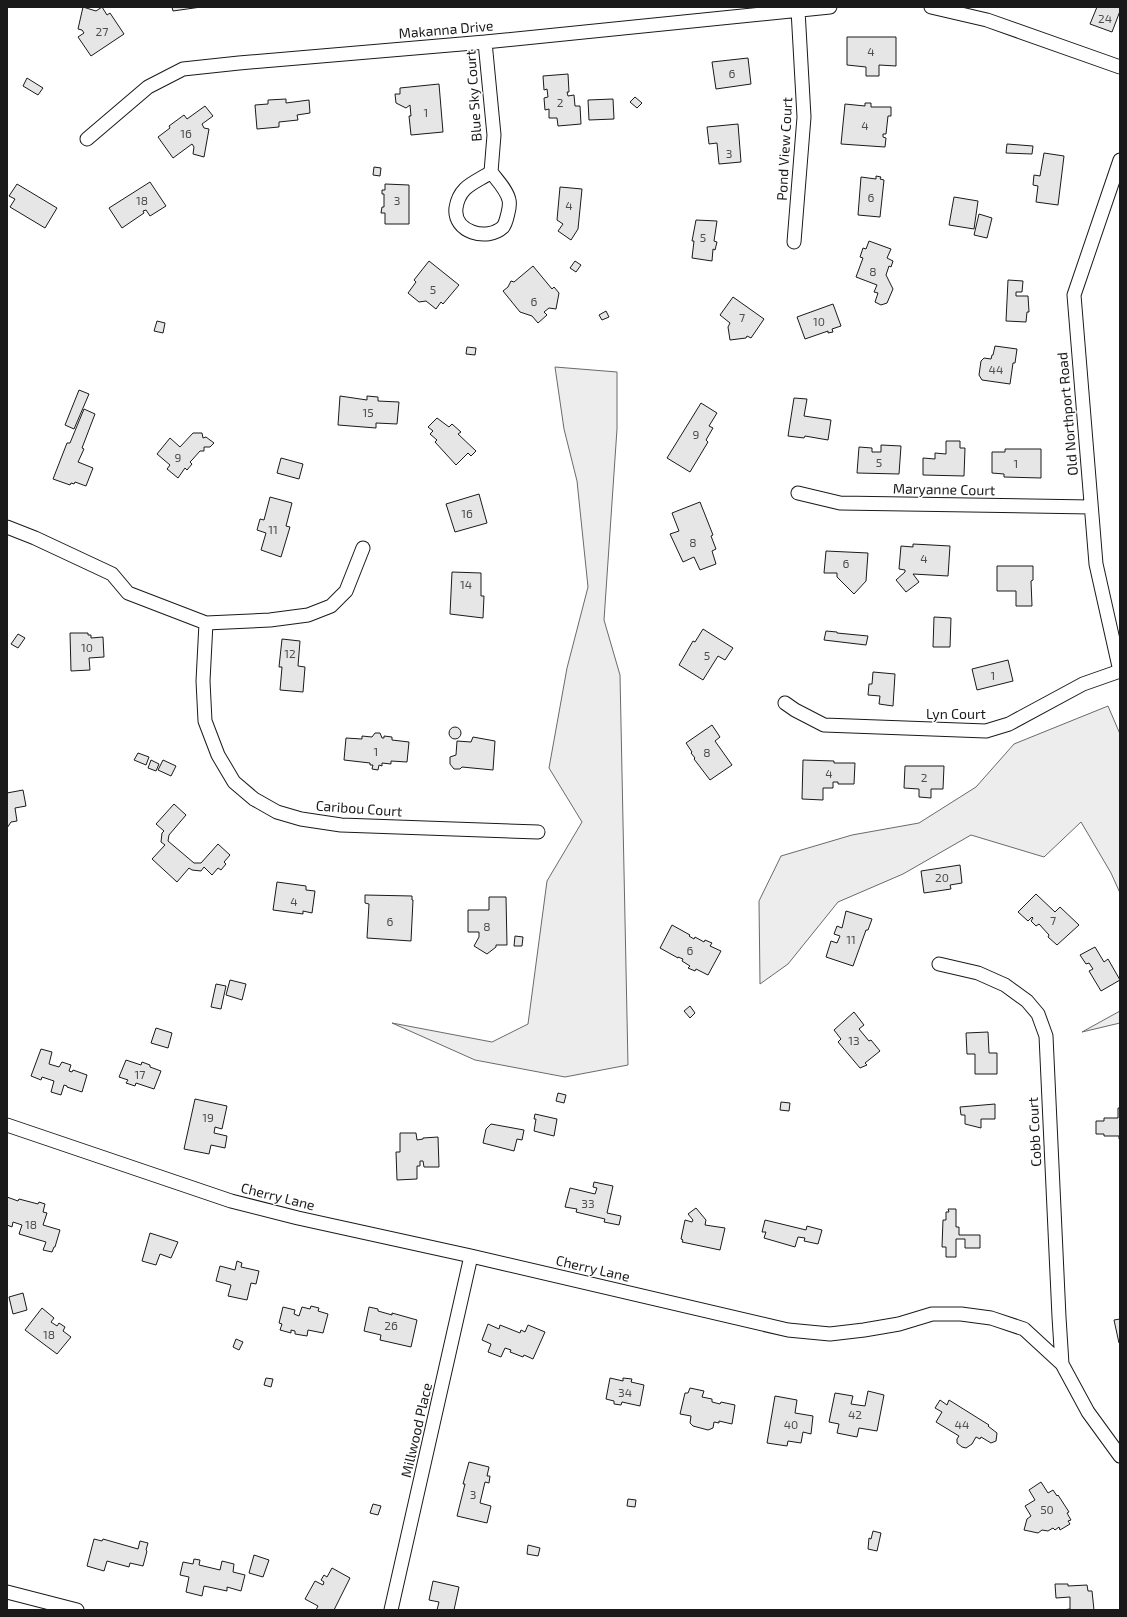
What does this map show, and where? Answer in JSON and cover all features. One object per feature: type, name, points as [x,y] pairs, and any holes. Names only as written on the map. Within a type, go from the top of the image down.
[{"type":"street","name":"Makanna Drive","points":[[87,139],[148,87],[182,69],[485,42],[830,7]]},
{"type":"street","points":[[931,7],[987,20],[1120,67]]},
{"type":"street","name":"Pond View Court","points":[[794,242],[804,117],[798,10]]},
{"type":"street","name":"Blue Sky Court","points":[[485,42],[494,135],[491,172]]},
{"type":"street","name":"Old Northport Road","points":[[1120,160],[1074,295],[1096,564],[1120,671]]},
{"type":"street","points":[[491,172],[505,191],[509,200],[507,218],[504,226],[498,230],[481,234],[471,232],[464,228],[458,221],[455,214],[457,203],[465,189],[491,172]]},
{"type":"street","name":"Maryanne Court","points":[[798,493],[840,503],[1091,507]]},
{"type":"street","points":[[7,527],[35,538],[112,574],[128,593],[206,623],[270,620],[308,615],[331,606],[346,591],[364,548]]},
{"type":"street","name":"Caribou Court","points":[[206,623],[203,681],[205,721],[218,755],[234,782],[254,799],[277,812],[301,819],[341,825],[538,832]]},
{"type":"street","name":"Lyn Court","points":[[785,703],[824,725],[986,731],[1009,724],[1083,684],[1120,671]]},
{"type":"street","name":"Cobb Court","points":[[939,964],[978,973],[1005,984],[1027,1000],[1038,1014],[1046,1036],[1058,1310],[1062,1364]]},
{"type":"street","name":"Cherry Lane","points":[[7,1125],[231,1201],[298,1218],[472,1256],[788,1330],[830,1334],[899,1324],[932,1314],[961,1314],[991,1318],[1024,1329],[1062,1364],[1088,1412],[1120,1456]]},
{"type":"street","name":"Millwood Place","points":[[391,1610],[472,1256]]},
{"type":"street","points":[[7,1592],[77,1610]]},
{"type":"shaded area","points":[[555,367],[617,372],[617,429],[604,620],[620,675],[628,1065],[565,1077],[475,1060],[392,1023],[492,1042],[528,1024],[547,881],[582,822],[549,768],[567,668],[588,587],[577,481],[564,429]]},
{"type":"shaded area","points":[[1108,706],[1120,734],[1120,893],[1111,873],[1081,822],[1044,857],[971,835],[903,874],[838,902],[788,964],[760,984],[759,901],[781,856],[852,835],[919,823],[976,787],[1014,744]]},
{"type":"shaded area","points":[[1120,1011],[1120,1023],[1082,1032]]},
{"type":"building","points":[[83,7],[96,11],[102,7],[107,15],[110,13],[124,34],[91,56],[78,37],[84,33],[82,30],[78,29]]},
{"type":"building","points":[[172,7],[201,7],[173,11]]},
{"type":"building","points":[[1097,7],[1120,7],[1120,11],[1112,32],[1090,24]]},
{"type":"building","points":[[847,37],[896,37],[896,66],[879,65],[879,76],[866,76],[866,67],[847,65]]},
{"type":"building","points":[[748,58],[751,84],[716,89],[712,62]]},
{"type":"building","points":[[568,74],[568,96],[574,95],[575,106],[580,106],[581,124],[558,126],[557,118],[549,118],[549,109],[545,110],[544,98],[548,97],[547,89],[544,90],[543,76]]},
{"type":"building","points":[[27,78],[43,88],[38,95],[23,86]]},
{"type":"building","points":[[439,84],[443,132],[411,135],[409,116],[411,116],[410,105],[406,108],[396,103],[395,94],[400,94],[400,88]]},
{"type":"building","points":[[635,97],[642,103],[637,108],[630,102]]},
{"type":"building","points":[[286,99],[286,103],[309,100],[310,113],[297,115],[298,120],[279,122],[279,127],[257,129],[255,105],[268,104],[268,100]]},
{"type":"building","points":[[613,99],[614,119],[589,120],[588,100]]},
{"type":"building","points":[[865,103],[871,103],[871,107],[891,107],[891,116],[888,116],[886,134],[883,134],[883,137],[886,138],[885,147],[841,144],[845,104],[865,106]]},
{"type":"building","points":[[205,106],[213,116],[202,124],[204,128],[209,129],[204,157],[193,154],[194,147],[192,144],[173,158],[158,137],[170,128],[169,126],[184,115],[187,119]]},
{"type":"building","points":[[738,124],[741,162],[719,164],[717,143],[709,144],[707,127]]},
{"type":"building","points":[[1007,144],[1033,146],[1032,154],[1006,153]]},
{"type":"building","points":[[1044,153],[1064,156],[1058,205],[1036,202],[1038,186],[1033,185],[1034,175],[1040,176]]},
{"type":"building","points":[[374,167],[381,168],[380,176],[373,175]]},
{"type":"building","points":[[876,176],[881,177],[880,179],[884,180],[880,217],[858,215],[861,177],[876,179]]},
{"type":"building","points":[[150,182],[166,206],[150,216],[146,210],[143,211],[144,213],[122,228],[109,208]]},
{"type":"building","points":[[17,184],[57,208],[45,228],[10,207],[15,199],[9,196]]},
{"type":"building","points":[[385,184],[409,185],[409,224],[385,224],[385,213],[381,213],[382,207],[384,207],[384,194],[382,194],[382,190],[385,190]]},
{"type":"building","points":[[560,187],[582,189],[578,229],[571,240],[558,231],[563,224],[557,220]]},
{"type":"building","points":[[954,197],[978,201],[974,229],[949,225]]},
{"type":"building","points":[[979,214],[992,218],[987,238],[974,235]]},
{"type":"building","points":[[696,220],[717,221],[714,241],[717,242],[715,250],[713,249],[712,261],[692,258],[694,241],[692,241]]},
{"type":"building","points":[[869,241],[891,249],[887,258],[893,261],[891,267],[889,266],[886,275],[893,289],[887,303],[881,305],[875,302],[878,293],[874,292],[877,285],[856,277],[863,258],[860,257],[863,248],[866,249]]},
{"type":"building","points":[[429,261],[459,285],[443,304],[441,302],[436,309],[426,301],[419,302],[408,293],[416,282],[414,280]]},
{"type":"building","points":[[575,261],[581,265],[576,272],[570,268]]},
{"type":"building","points":[[533,266],[552,289],[554,287],[559,293],[556,309],[549,308],[544,312],[547,315],[538,323],[532,316],[520,312],[503,291],[508,287],[511,281],[514,282]]},
{"type":"building","points":[[1008,280],[1023,281],[1022,292],[1016,292],[1016,296],[1028,296],[1029,312],[1027,312],[1026,322],[1006,321]]},
{"type":"building","points":[[733,297],[764,319],[751,338],[747,336],[746,338],[730,340],[728,327],[730,323],[720,315]]},
{"type":"building","points":[[833,304],[841,326],[832,329],[833,332],[828,333],[828,331],[805,339],[797,317]]},
{"type":"building","points":[[606,311],[609,317],[602,320],[599,315]]},
{"type":"building","points":[[157,321],[165,323],[163,333],[154,331]]},
{"type":"building","points":[[995,346],[1017,349],[1010,384],[982,380],[979,375],[981,361],[984,358],[991,359]]},
{"type":"building","points":[[467,347],[476,348],[475,355],[466,354]]},
{"type":"building","points":[[79,390],[89,394],[74,429],[65,425]]},
{"type":"building","points":[[340,396],[367,400],[367,396],[378,397],[378,401],[399,402],[397,424],[376,423],[376,428],[338,425]]},
{"type":"building","points":[[794,398],[807,399],[804,416],[831,420],[828,440],[805,436],[804,438],[788,436]]},
{"type":"building","points":[[701,403],[717,413],[709,426],[713,428],[706,440],[708,442],[690,472],[667,458]]},
{"type":"building","points":[[84,409],[95,414],[82,448],[84,449],[78,462],[93,468],[86,486],[75,482],[74,484],[71,483],[70,485],[53,479],[67,443],[70,443]]},
{"type":"building","points":[[437,418],[449,427],[452,424],[461,432],[458,434],[476,451],[471,456],[468,453],[456,465],[435,442],[437,440],[430,434],[433,431],[428,427]]},
{"type":"building","points":[[193,433],[202,433],[203,438],[206,437],[214,443],[210,447],[204,447],[204,451],[200,451],[190,462],[192,464],[187,470],[185,468],[178,478],[167,469],[170,465],[157,454],[170,438],[180,447]]},
{"type":"building","points":[[946,441],[960,441],[960,448],[965,448],[964,476],[923,475],[923,458],[935,459],[935,453],[946,454]]},
{"type":"building","points":[[881,445],[901,446],[899,474],[857,473],[859,447],[872,448],[872,452],[881,452]]},
{"type":"building","points":[[1005,449],[1041,449],[1041,478],[1004,477],[1004,474],[992,473],[992,452],[1005,452]]},
{"type":"building","points":[[281,458],[303,464],[299,479],[277,473]]},
{"type":"building","points":[[479,494],[487,523],[455,532],[446,504]]},
{"type":"building","points":[[270,497],[292,503],[286,526],[290,527],[281,557],[261,550],[266,533],[257,530],[260,519],[264,520]]},
{"type":"building","points":[[700,502],[713,535],[711,536],[716,549],[712,551],[716,564],[700,570],[694,557],[683,562],[670,534],[679,531],[672,513]]},
{"type":"building","points":[[913,544],[950,546],[948,576],[913,574],[919,582],[906,592],[896,580],[905,572],[905,570],[899,569],[901,546],[913,547]]},
{"type":"building","points":[[826,551],[868,553],[866,581],[854,594],[837,577],[837,573],[824,573]]},
{"type":"building","points":[[997,566],[1033,566],[1033,580],[1031,581],[1032,606],[1016,606],[1016,591],[997,591]]},
{"type":"building","points":[[452,572],[481,573],[481,596],[484,596],[483,618],[450,614]]},
{"type":"building","points":[[934,617],[951,618],[950,647],[933,647]]},
{"type":"building","points":[[703,629],[733,648],[725,660],[718,656],[703,680],[679,665],[693,641],[695,642]]},
{"type":"building","points":[[826,631],[868,636],[866,645],[824,640]]},
{"type":"building","points":[[70,633],[88,633],[88,635],[91,635],[91,638],[103,637],[104,657],[89,658],[90,670],[71,671]]},
{"type":"building","points":[[18,634],[25,638],[18,648],[11,644]]},
{"type":"building","points":[[282,639],[300,641],[298,666],[305,667],[303,692],[280,690],[282,667],[279,667]]},
{"type":"building","points":[[1008,660],[1013,681],[977,690],[972,669]]},
{"type":"building","points":[[873,672],[895,674],[893,706],[879,704],[880,696],[868,695],[869,684],[872,684]]},
{"type":"building","points":[[712,725],[720,737],[715,741],[732,765],[710,780],[694,759],[695,758],[691,753],[692,752],[686,743]]},
{"type":"building","points":[[455,727],[459,729],[461,733],[459,737],[455,739],[451,737],[449,733],[451,729]]},
{"type":"building","points":[[375,733],[380,733],[382,738],[384,738],[384,736],[392,737],[392,740],[409,742],[407,762],[391,761],[391,764],[382,763],[382,766],[379,765],[378,770],[372,769],[373,765],[370,765],[370,763],[344,760],[346,738],[362,739],[362,736],[372,737]]},
{"type":"building","points":[[473,737],[495,741],[493,770],[462,767],[460,769],[454,769],[450,764],[450,757],[456,755],[457,741],[471,742]]},
{"type":"building","points":[[138,753],[149,757],[146,765],[134,760]]},
{"type":"building","points":[[151,760],[159,764],[156,771],[148,768]]},
{"type":"building","points":[[163,760],[176,766],[171,776],[158,770]]},
{"type":"building","points":[[803,760],[834,761],[834,763],[855,763],[854,784],[838,784],[838,782],[833,782],[833,788],[823,788],[823,800],[802,799]]},
{"type":"building","points":[[905,766],[944,766],[943,789],[931,789],[931,798],[919,797],[919,789],[904,788]]},
{"type":"building","points":[[23,790],[26,806],[15,808],[17,821],[11,822],[7,828],[7,793]]},
{"type":"building","points":[[174,804],[186,815],[169,835],[168,841],[194,863],[201,863],[218,844],[230,855],[224,862],[226,864],[221,870],[218,868],[212,875],[204,867],[201,871],[192,870],[189,868],[177,882],[152,859],[165,845],[161,842],[162,833],[164,831],[156,824]]},
{"type":"building","points":[[960,865],[962,883],[950,885],[951,889],[924,893],[921,871]]},
{"type":"building","points":[[277,882],[306,886],[306,890],[315,891],[312,913],[303,911],[303,914],[273,910]]},
{"type":"building","points":[[1036,894],[1055,912],[1060,907],[1079,925],[1057,945],[1048,937],[1049,935],[1039,924],[1036,926],[1031,921],[1033,918],[1032,917],[1028,921],[1018,912]]},
{"type":"building","points":[[365,895],[412,896],[411,941],[367,938],[369,904],[365,903]]},
{"type":"building","points":[[489,897],[506,897],[507,945],[496,945],[496,947],[487,954],[474,946],[479,937],[479,932],[468,932],[468,910],[489,910]]},
{"type":"building","points":[[846,911],[872,919],[868,930],[866,930],[853,966],[826,957],[831,941],[837,943],[840,936],[834,934],[837,926],[842,928]]},
{"type":"building","points":[[672,925],[690,935],[689,936],[694,939],[695,937],[704,942],[705,940],[712,943],[710,946],[721,951],[708,975],[696,969],[695,971],[688,968],[690,966],[682,961],[683,959],[678,958],[660,948]]},
{"type":"building","points":[[515,936],[523,937],[522,946],[514,946]]},
{"type":"building","points":[[1095,947],[1104,962],[1108,959],[1120,980],[1101,991],[1089,971],[1093,969],[1089,963],[1086,964],[1080,955]]},
{"type":"building","points":[[230,980],[246,984],[242,1000],[226,995]]},
{"type":"building","points":[[216,984],[226,986],[221,1009],[211,1007]]},
{"type":"building","points":[[690,1006],[695,1013],[690,1018],[684,1011]]},
{"type":"building","points":[[854,1012],[864,1025],[859,1029],[880,1051],[865,1063],[867,1065],[860,1068],[838,1042],[841,1039],[834,1030]]},
{"type":"building","points":[[156,1028],[172,1033],[168,1048],[151,1043]]},
{"type":"building","points":[[988,1032],[989,1053],[997,1053],[997,1074],[975,1074],[975,1054],[967,1054],[966,1033]]},
{"type":"building","points":[[41,1049],[52,1052],[49,1064],[59,1067],[62,1062],[71,1065],[69,1071],[72,1072],[73,1070],[87,1075],[82,1092],[64,1085],[61,1095],[51,1092],[54,1081],[42,1077],[41,1080],[31,1076]]},
{"type":"building","points":[[126,1060],[141,1065],[142,1062],[161,1071],[154,1089],[136,1083],[135,1086],[126,1083],[128,1080],[119,1077]]},
{"type":"building","points":[[558,1093],[566,1095],[564,1103],[556,1101]]},
{"type":"building","points":[[195,1099],[227,1106],[222,1129],[215,1127],[214,1133],[227,1136],[225,1148],[211,1145],[209,1154],[184,1149]]},
{"type":"building","points":[[781,1102],[790,1103],[789,1111],[780,1110]]},
{"type":"building","points":[[995,1104],[995,1119],[981,1119],[981,1128],[965,1124],[965,1115],[961,1115],[960,1107]]},
{"type":"building","points":[[1118,1108],[1120,1108],[1120,1139],[1119,1136],[1104,1136],[1104,1134],[1096,1134],[1096,1121],[1104,1121],[1104,1118],[1118,1118]]},
{"type":"building","points":[[535,1114],[557,1119],[554,1136],[534,1131],[536,1119],[534,1119]]},
{"type":"building","points":[[491,1124],[524,1130],[522,1140],[517,1139],[514,1151],[483,1143],[486,1129]]},
{"type":"building","points":[[400,1133],[416,1133],[417,1140],[438,1137],[439,1167],[424,1167],[423,1161],[420,1161],[420,1166],[417,1166],[417,1179],[397,1180],[396,1152],[400,1152]]},
{"type":"building","points":[[594,1182],[613,1186],[607,1213],[621,1216],[619,1225],[604,1222],[605,1219],[576,1212],[577,1209],[565,1207],[570,1188],[595,1194],[597,1188],[593,1187]]},
{"type":"building","points":[[7,1197],[18,1201],[19,1199],[38,1204],[39,1202],[45,1204],[43,1212],[47,1213],[43,1225],[60,1230],[52,1252],[43,1250],[46,1242],[19,1234],[22,1225],[13,1222],[12,1227],[7,1225]]},
{"type":"building","points":[[696,1208],[706,1220],[705,1225],[725,1228],[720,1250],[682,1242],[683,1240],[681,1239],[685,1220],[692,1222],[693,1220],[688,1214]]},
{"type":"building","points":[[948,1209],[956,1209],[956,1227],[959,1227],[959,1235],[980,1235],[980,1248],[965,1248],[965,1239],[956,1239],[956,1257],[946,1257],[946,1247],[942,1247],[943,1220],[946,1220],[946,1212],[949,1212]]},
{"type":"building","points":[[765,1220],[806,1230],[807,1226],[822,1230],[818,1244],[804,1241],[805,1238],[798,1237],[795,1247],[764,1238],[766,1232],[762,1232]]},
{"type":"building","points":[[150,1233],[178,1242],[171,1258],[160,1254],[156,1265],[142,1261]]},
{"type":"building","points":[[237,1261],[242,1263],[241,1267],[259,1271],[256,1284],[251,1283],[247,1300],[228,1296],[231,1285],[216,1281],[220,1266],[235,1270]]},
{"type":"building","points":[[23,1293],[27,1310],[13,1314],[9,1297]]},
{"type":"building","points":[[311,1306],[319,1308],[318,1311],[328,1314],[323,1333],[308,1330],[307,1336],[295,1334],[295,1331],[291,1330],[291,1333],[280,1330],[282,1324],[279,1323],[283,1307],[295,1310],[294,1314],[299,1316],[302,1307],[310,1309]]},
{"type":"building","points":[[369,1307],[392,1315],[392,1313],[417,1320],[411,1347],[380,1340],[381,1335],[364,1331]]},
{"type":"building","points":[[42,1308],[54,1318],[51,1322],[57,1326],[59,1323],[65,1327],[63,1331],[71,1337],[57,1354],[25,1330]]},
{"type":"building","points":[[1120,1319],[1120,1343],[1119,1343],[1114,1320]]},
{"type":"building","points":[[488,1324],[499,1329],[500,1325],[520,1333],[521,1330],[525,1332],[528,1325],[545,1332],[533,1359],[524,1355],[523,1357],[510,1352],[511,1350],[505,1348],[501,1357],[488,1352],[491,1344],[482,1340]]},
{"type":"building","points":[[236,1339],[243,1342],[239,1350],[233,1347]]},
{"type":"building","points":[[266,1378],[273,1379],[271,1387],[264,1385]]},
{"type":"building","points":[[610,1378],[623,1381],[623,1378],[632,1379],[631,1382],[644,1385],[640,1406],[622,1402],[621,1405],[614,1404],[614,1401],[606,1399]]},
{"type":"building","points":[[690,1388],[704,1391],[702,1397],[712,1399],[712,1402],[735,1405],[732,1424],[719,1421],[719,1423],[714,1422],[713,1428],[708,1430],[693,1426],[690,1423],[691,1416],[680,1414],[685,1393],[688,1393]]},
{"type":"building","points":[[868,1391],[884,1395],[877,1431],[859,1428],[857,1437],[837,1433],[839,1424],[829,1422],[835,1393],[853,1396],[851,1404],[865,1406]]},
{"type":"building","points":[[775,1396],[797,1400],[795,1413],[813,1416],[811,1434],[803,1432],[801,1443],[788,1441],[787,1446],[767,1443]]},
{"type":"building","points":[[940,1400],[947,1405],[949,1400],[989,1425],[988,1426],[997,1433],[996,1441],[991,1443],[981,1437],[980,1439],[976,1437],[972,1444],[966,1448],[962,1447],[957,1443],[959,1436],[936,1422],[942,1412],[935,1408]]},
{"type":"building","points":[[469,1462],[489,1467],[487,1476],[490,1476],[489,1483],[485,1482],[480,1503],[491,1506],[487,1523],[457,1516]]},
{"type":"building","points":[[1041,1482],[1048,1493],[1053,1490],[1057,1496],[1058,1495],[1069,1512],[1067,1513],[1071,1520],[1068,1521],[1070,1524],[1060,1530],[1059,1527],[1055,1530],[1053,1528],[1048,1531],[1042,1530],[1038,1533],[1024,1530],[1027,1519],[1031,1516],[1025,1506],[1035,1500],[1029,1490]]},
{"type":"building","points":[[628,1499],[636,1500],[635,1507],[627,1506]]},
{"type":"building","points":[[373,1504],[381,1506],[378,1515],[370,1513]]},
{"type":"building","points":[[873,1531],[881,1533],[877,1551],[868,1549],[869,1538],[871,1539]]},
{"type":"building","points":[[94,1539],[102,1541],[103,1539],[138,1549],[140,1541],[148,1543],[143,1566],[130,1563],[129,1567],[107,1561],[104,1571],[87,1566]]},
{"type":"building","points":[[528,1545],[540,1548],[538,1556],[527,1554]]},
{"type":"building","points":[[254,1555],[269,1560],[263,1577],[249,1573]]},
{"type":"building","points":[[194,1559],[200,1560],[199,1565],[220,1570],[222,1561],[234,1564],[233,1572],[245,1575],[241,1591],[227,1587],[227,1591],[204,1586],[202,1596],[186,1592],[189,1577],[180,1575],[183,1562],[193,1564]]},
{"type":"building","points":[[332,1568],[350,1578],[334,1610],[316,1610],[318,1606],[305,1599],[315,1581],[323,1585],[324,1582],[321,1580],[324,1575],[327,1577]]},
{"type":"building","points":[[433,1581],[459,1587],[454,1610],[437,1610],[439,1602],[429,1600]]},
{"type":"building","points":[[1055,1584],[1068,1584],[1068,1586],[1087,1585],[1088,1591],[1092,1591],[1094,1610],[1062,1610],[1070,1609],[1070,1597],[1056,1598]]}]
